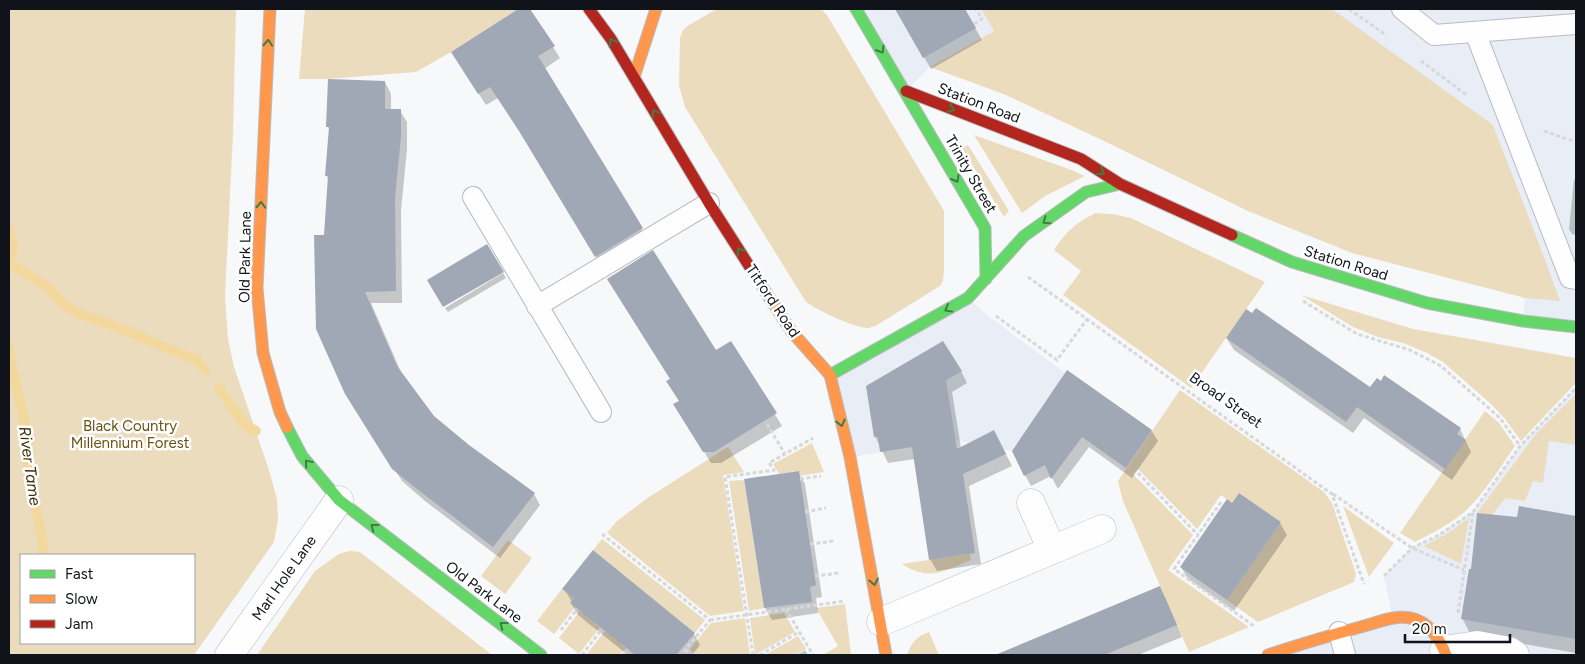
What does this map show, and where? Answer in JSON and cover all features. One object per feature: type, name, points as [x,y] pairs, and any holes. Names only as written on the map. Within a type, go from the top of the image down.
[{"type":"main road","name":"Old Park Lane","points":[[270,9],[257,288],[263,352],[280,412],[302,456],[339,500],[542,655]]},
{"type":"main road","name":"Titford Road","points":[[589,9],[611,40],[709,203],[792,332],[830,376],[850,457],[886,655]]},
{"type":"main road","points":[[634,78],[656,9]]},
{"type":"main road","name":"Trinity Street","points":[[856,9],[985,228],[986,279]]},
{"type":"main road","name":"Station Road","points":[[906,91],[1081,159],[1120,184],[1292,262],[1427,303],[1523,321],[1576,327]]},
{"type":"main road","points":[[830,376],[968,298],[1024,236],[1086,192],[1120,184]]},
{"type":"main road","points":[[1268,655],[1339,632],[1393,618],[1411,618],[1436,634],[1445,653]]},
{"type":"street","name":"Marl Hole Lane","points":[[229,655],[339,500]]},
{"type":"street","points":[[1031,503],[1052,550]]},
{"type":"street","points":[[881,622],[1102,529]]},
{"type":"street","points":[[1445,653],[1477,645],[1509,651],[1515,655]]},
{"type":"lane","points":[[1402,9],[1434,35],[1475,32],[1571,19]]},
{"type":"lane","points":[[1475,32],[1570,278],[1576,279]]},
{"type":"lane","points":[[473,198],[601,412]]},
{"type":"lane","points":[[537,306],[709,203]]},
{"type":"lane","points":[[1339,632],[1345,655]]},
{"type":"path","points":[[974,24],[982,19],[976,9]]},
{"type":"path","points":[[1349,9],[1388,38]]},
{"type":"path","points":[[1420,60],[1490,112],[1576,142]]},
{"type":"path","name":"Broad Street","points":[[1026,276],[1332,494],[1412,548],[1464,570]]},
{"type":"path","points":[[1300,298],[1357,334],[1410,350],[1441,366],[1500,418],[1520,446]]},
{"type":"path","points":[[995,315],[1057,360],[1086,318]]},
{"type":"path","points":[[1384,576],[1412,548],[1438,536],[1473,512],[1520,446],[1576,388]]},
{"type":"path","points":[[767,424],[785,454]]},
{"type":"path","points":[[753,655],[725,477],[774,470],[769,463],[815,436]]},
{"type":"path","points":[[1138,473],[1198,535]]},
{"type":"path","points":[[800,479],[823,475]]},
{"type":"path","points":[[1332,494],[1364,584]]},
{"type":"path","points":[[1221,502],[1174,569],[1258,628]]},
{"type":"path","points":[[805,512],[828,508]]},
{"type":"path","points":[[1457,622],[1473,512]]},
{"type":"path","points":[[602,534],[710,620]]},
{"type":"path","points":[[810,544],[841,540]]},
{"type":"path","points":[[815,576],[846,572]]},
{"type":"path","points":[[681,655],[710,620],[849,600]]},
{"type":"path","points":[[559,632],[577,609]]},
{"type":"path","points":[[786,609],[813,655]]},
{"type":"path","points":[[582,655],[602,629]]},
{"type":"path","points":[[760,655],[799,632]]},
{"type":"path","points":[[686,649],[690,655]]},
{"type":"path","points":[[624,655],[628,650]]},
{"type":"shaded area","points":[[856,9],[1576,9],[1576,327],[1523,321],[1525,298],[995,30],[930,67],[906,91]]},
{"type":"shaded area","points":[[968,298],[987,315],[1065,373],[1012,451],[956,440],[850,457],[830,375]]},
{"type":"shaded area","points":[[1576,388],[1576,655],[1277,655],[1393,618],[1384,576],[1412,548],[1439,535],[1473,512],[1520,446]]},
{"type":"green space","name":"Black Country Millennium Forest","points":[[9,9],[236,9],[233,133],[225,297],[228,339],[234,367],[270,473],[277,500],[278,519],[274,542],[194,655],[9,655]]},
{"type":"green space","points":[[305,9],[518,9],[416,72],[328,79],[299,79]]},
{"type":"green space","points":[[717,9],[821,9],[827,15],[944,211],[944,271],[943,281],[940,286],[869,328],[846,322],[806,302],[685,107],[679,85],[680,38],[683,30],[689,25]]},
{"type":"green space","points":[[981,9],[1332,9],[1493,125],[1560,301],[1525,298],[1352,253],[1248,211],[1006,95],[930,67],[994,31]]},
{"type":"green space","points":[[974,135],[1085,176],[1045,196],[1022,213]]},
{"type":"green space","points":[[968,145],[1009,211],[1004,217],[962,148]]},
{"type":"green space","points":[[1096,213],[1131,218],[1265,282],[1191,388],[1063,295],[1081,271],[1054,250],[1072,228]]},
{"type":"green space","points":[[1301,295],[1413,329],[1576,358],[1576,383],[1521,441],[1492,405],[1443,362],[1403,343],[1378,337],[1353,327]]},
{"type":"green space","points":[[1180,390],[1324,492],[1332,503],[1356,574],[1354,582],[1258,622],[1227,600],[1281,522],[1239,493],[1232,503],[1221,495],[1197,529],[1138,469],[1133,474],[1193,535],[1168,570],[1249,627],[1189,652],[1123,501],[1118,481]]},
{"type":"green space","points":[[1576,394],[1576,445],[1549,441],[1543,483],[1533,481],[1525,501],[1505,498],[1492,515],[1477,513],[1536,434]]},
{"type":"green space","points":[[1485,411],[1499,423],[1515,446],[1497,473],[1470,507],[1445,526],[1415,542],[1400,533]]},
{"type":"green space","points":[[812,443],[824,472],[799,476],[798,471],[779,474],[773,464]]},
{"type":"green space","points":[[728,447],[744,472],[723,475],[744,611],[710,616],[607,533],[617,521],[649,497]]},
{"type":"green space","points":[[744,480],[764,608],[749,611],[729,481]]},
{"type":"green space","points":[[1343,506],[1394,543],[1369,577]]},
{"type":"green space","points":[[1469,518],[1461,564],[1424,546],[1448,533]]},
{"type":"green space","points":[[602,539],[705,620],[695,633],[593,550]]},
{"type":"green space","points":[[508,540],[532,558],[505,594],[481,576]]},
{"type":"green space","points":[[350,551],[360,552],[492,655],[257,655],[315,571],[339,554]]},
{"type":"green space","points":[[970,554],[971,560],[936,573],[921,573],[902,564]]},
{"type":"green space","points":[[562,589],[574,598],[570,603],[575,607],[554,634],[537,621]]},
{"type":"green space","points":[[845,604],[851,655],[823,655],[838,646],[816,608]]},
{"type":"green space","points":[[588,610],[599,619],[595,624],[600,627],[579,654],[559,638],[580,611],[584,614]]},
{"type":"green space","points":[[784,613],[795,632],[755,655],[750,618]]},
{"type":"green space","points":[[745,618],[750,655],[694,655],[690,649],[711,623]]},
{"type":"green space","points":[[613,630],[625,639],[621,645],[626,648],[620,655],[586,655],[605,631],[609,634]]},
{"type":"green space","points":[[929,632],[939,655],[907,655],[915,640]]},
{"type":"green space","points":[[798,636],[806,649],[795,655],[765,655]]},
{"type":"building","points":[[518,9],[530,9],[555,46],[538,56],[643,228],[595,257],[519,131],[490,87],[478,94],[451,52]]},
{"type":"building","points":[[895,9],[965,9],[976,28],[923,58]]},
{"type":"building","points":[[328,79],[385,81],[385,109],[401,109],[401,136],[395,198],[396,291],[365,292],[397,366],[434,416],[469,445],[535,493],[493,547],[392,469],[345,394],[316,329],[314,235],[324,235],[328,176],[325,176],[329,127],[326,127]]},
{"type":"building","points":[[487,244],[504,272],[443,307],[427,280]]},
{"type":"building","points":[[653,250],[716,350],[731,341],[777,413],[714,452],[703,452],[673,404],[679,401],[666,381],[670,379],[607,279]]},
{"type":"building","points":[[1256,308],[1370,387],[1377,378],[1381,381],[1384,375],[1461,428],[1457,434],[1466,440],[1445,469],[1357,407],[1346,422],[1226,338],[1246,309],[1252,313]]},
{"type":"building","points":[[943,341],[962,371],[946,380],[957,449],[994,430],[1006,454],[963,474],[975,553],[929,560],[912,447],[880,452],[878,437],[874,437],[866,386]]},
{"type":"building","points":[[1067,370],[1152,430],[1126,468],[1082,437],[1051,479],[1045,465],[1024,476],[1012,451]]},
{"type":"building","points":[[799,471],[816,585],[810,587],[812,602],[764,608],[744,479]]},
{"type":"building","points":[[1239,493],[1281,522],[1227,600],[1180,567],[1227,499],[1232,503]]},
{"type":"building","points":[[1519,506],[1576,516],[1576,639],[1461,619],[1469,569],[1471,569],[1477,513],[1517,517]]},
{"type":"building","points":[[593,550],[695,633],[676,655],[635,655],[570,603],[574,598],[562,589]]},
{"type":"building","points":[[1160,586],[1177,625],[1104,655],[995,655]]},
{"type":"waterway","name":"River Tame","points":[[9,230],[13,248],[9,262]]},
{"type":"waterway","points":[[9,263],[48,287],[63,304],[77,313],[107,323],[196,360],[206,370]]},
{"type":"waterway","name":"River Tame","points":[[9,347],[28,437],[27,459],[43,543],[43,554]]},
{"type":"waterway","points":[[219,388],[243,423],[256,431]]},
{"type":"traffic: fast","points":[[856,9],[985,228],[986,279]]},
{"type":"traffic: fast","points":[[830,375],[968,298],[1024,236],[1086,192],[1120,184]]},
{"type":"traffic: fast","points":[[1232,235],[1292,262],[1427,303],[1523,321],[1576,327]]},
{"type":"traffic: fast","points":[[287,427],[302,456],[339,500],[541,655]]},
{"type":"traffic: slow","points":[[270,9],[257,288],[263,353],[280,412],[287,427]]},
{"type":"traffic: slow","points":[[634,77],[656,9]]},
{"type":"traffic: slow","points":[[769,297],[792,332],[830,375],[850,457],[886,655]]},
{"type":"traffic: slow","points":[[1268,655],[1381,621],[1404,617],[1416,620],[1428,627],[1437,637],[1446,655]]},
{"type":"traffic: jam","points":[[589,9],[611,39],[709,203],[769,297]]},
{"type":"traffic: jam","points":[[906,91],[1081,159],[1120,184],[1232,235]]}]
